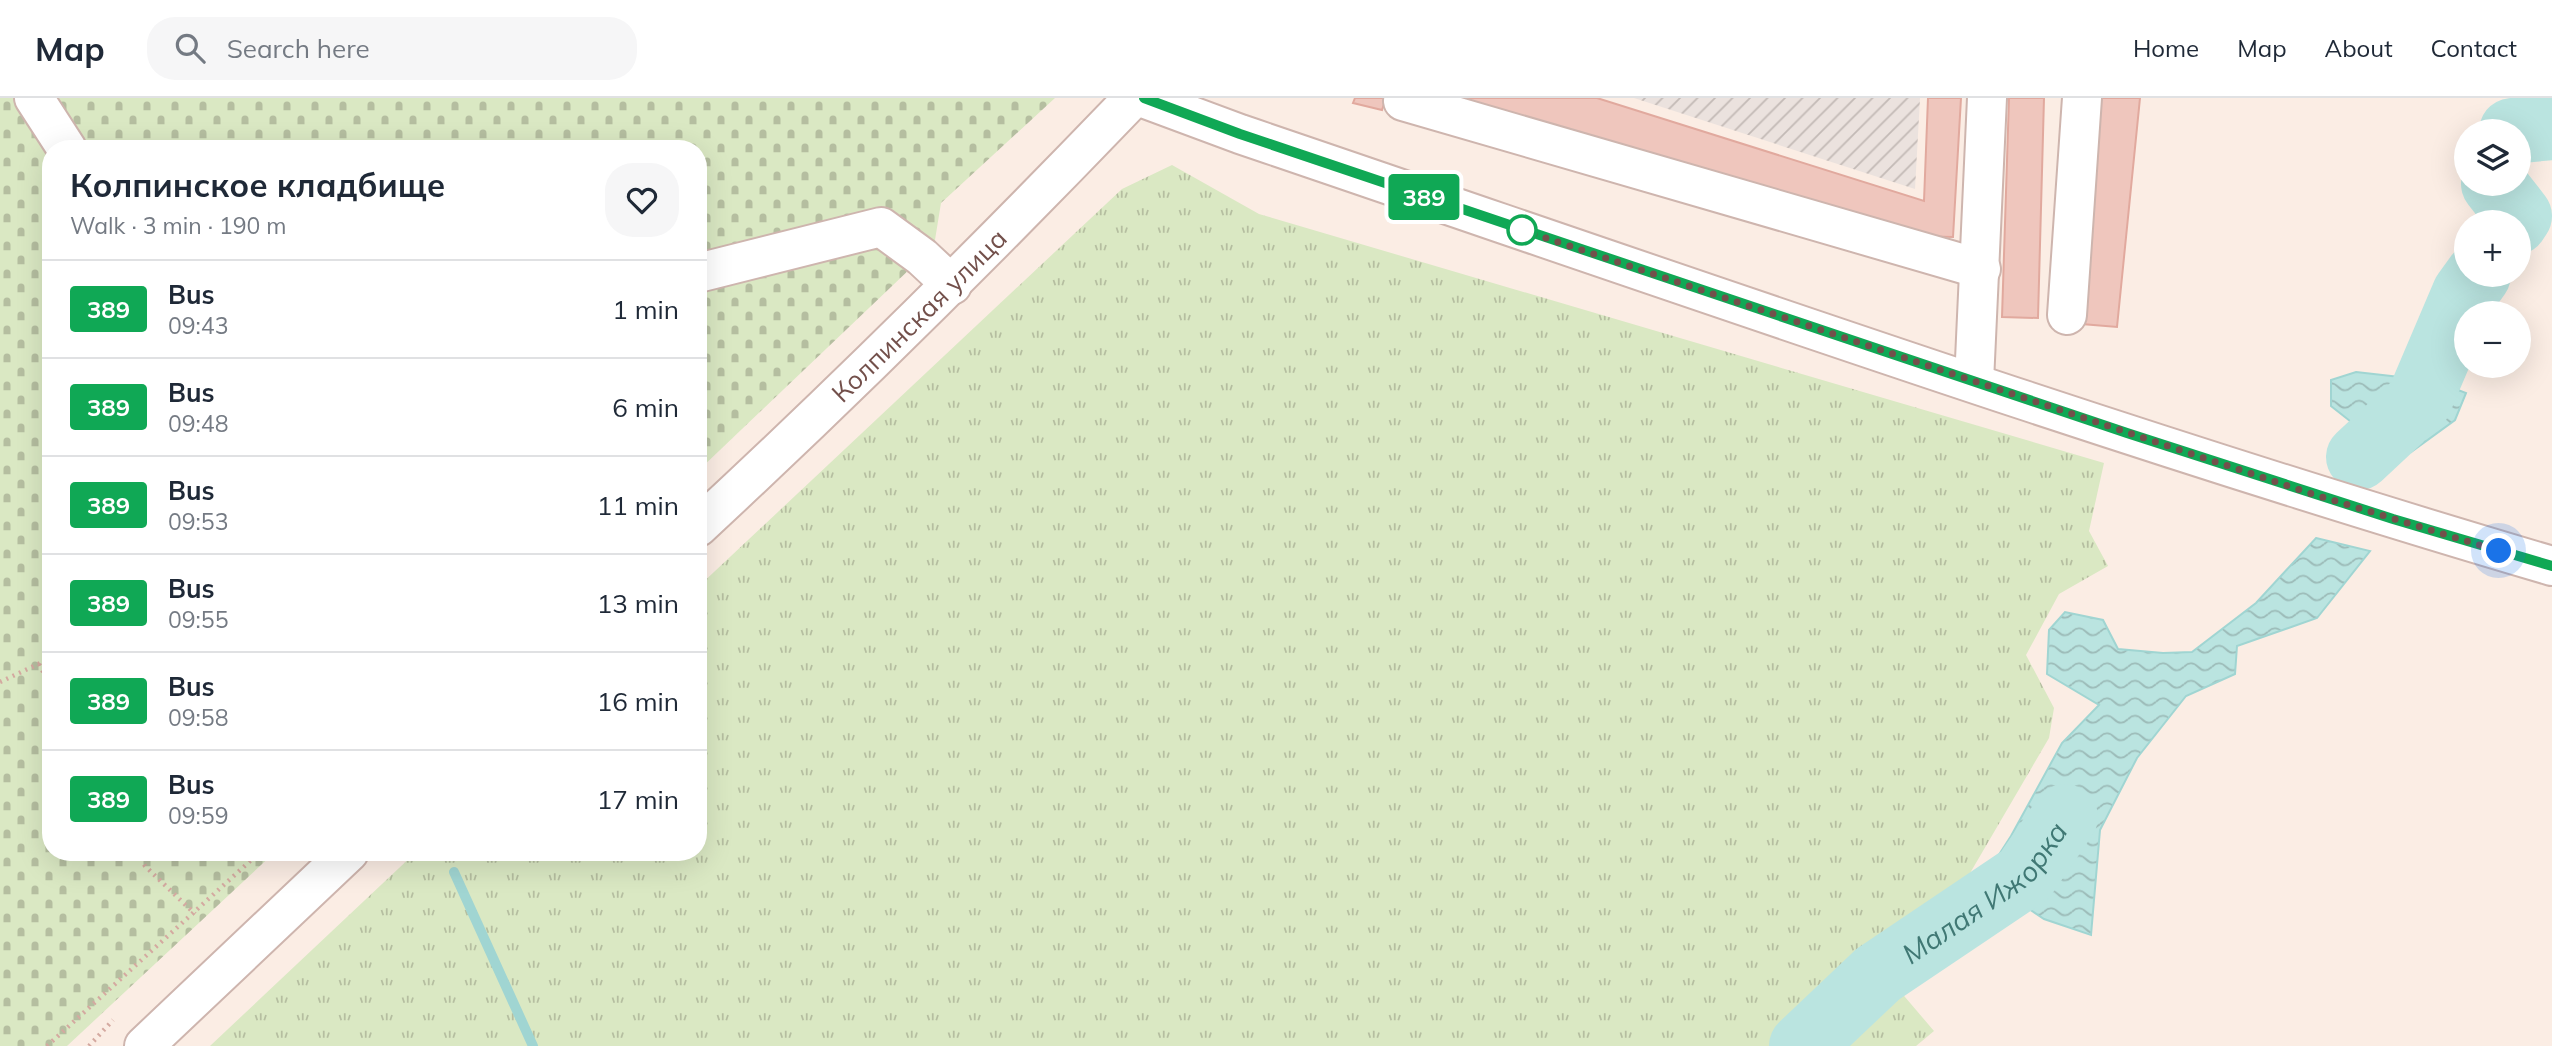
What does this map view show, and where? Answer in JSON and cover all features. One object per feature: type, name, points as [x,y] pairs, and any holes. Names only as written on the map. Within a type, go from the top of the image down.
[{"type":"street","points":[[34,98],[61,140]]},
{"type":"street","name":"Колпинская улица","points":[[707,519],[816,418],[952,285],[1133,98]]},
{"type":"street","points":[[1143,98],[1253,139],[1974,382],[2306,492],[2552,566]]},
{"type":"street","points":[[1974,382],[1987,98]]},
{"type":"street","points":[[2067,315],[2082,98]]},
{"type":"street","points":[[1403,101],[1981,269]]},
{"type":"street","points":[[707,271],[881,227],[922,257],[952,285]]},
{"type":"street","points":[[144,1046],[339,861]]},
{"type":"path","points":[[0,682],[42,662]]},
{"type":"path","points":[[39,664],[42,670]]},
{"type":"path","points":[[142,861],[195,914]]},
{"type":"path","points":[[47,1046],[251,861]]},
{"type":"shaded area","points":[[1634,98],[1920,98],[1915,189]]},
{"type":"green space","points":[[0,98],[1055,98],[941,203],[934,246],[707,462],[707,140],[42,140],[42,861],[265,861],[67,1046],[0,1046]]},
{"type":"green space","points":[[1172,165],[1259,214],[2104,463],[2089,531],[2108,566],[2059,594],[2026,655],[2054,708],[2049,738],[1966,880],[1870,956],[1934,1031],[1916,1046],[210,1046],[406,861],[707,861],[707,579],[1122,189]]},
{"type":"water","points":[[2356,372],[2435,381],[2466,393],[2455,420],[2411,452],[2355,425],[2331,406],[2331,380]]},
{"type":"water","points":[[2316,538],[2370,551],[2317,618],[2237,646],[2235,674],[2186,696],[2137,758],[2100,830],[2091,935],[2044,919],[2023,905],[1989,870],[2011,836],[2062,743],[2099,705],[2047,674],[2049,630],[2065,612],[2103,620],[2118,649],[2163,653],[2192,652],[2256,603]]},
{"type":"building","points":[[1355,98],[1386,98],[1382,110],[1353,103]]},
{"type":"building","points":[[1457,98],[1597,98],[1924,201],[1928,98],[1961,98],[1953,237],[1911,236]]},
{"type":"building","points":[[2009,98],[2044,98],[2038,318],[2002,317]]},
{"type":"building","points":[[2100,98],[2140,98],[2117,327],[2082,324]]},
{"type":"waterway","name":"Малая Ижорка","points":[[2531,129],[2552,127]]},
{"type":"waterway","name":"Малая Ижорка","points":[[2503,196],[2514,210]]},
{"type":"waterway","name":"Малая Ижорка","points":[[2359,457],[2419,401],[2469,287]]},
{"type":"waterway","name":"Малая Ижорка","points":[[1802,1046],[1878,974],[2025,875],[2065,817]]},
{"type":"waterway","points":[[454,872],[533,1046]]},
{"type":"bus line","name":"389","points":[[1144,98],[1240,134],[1974,382],[2328,499],[2552,566]]},
{"type":"route","points":[[1522,230],[2306,492],[2499,551]]}]
